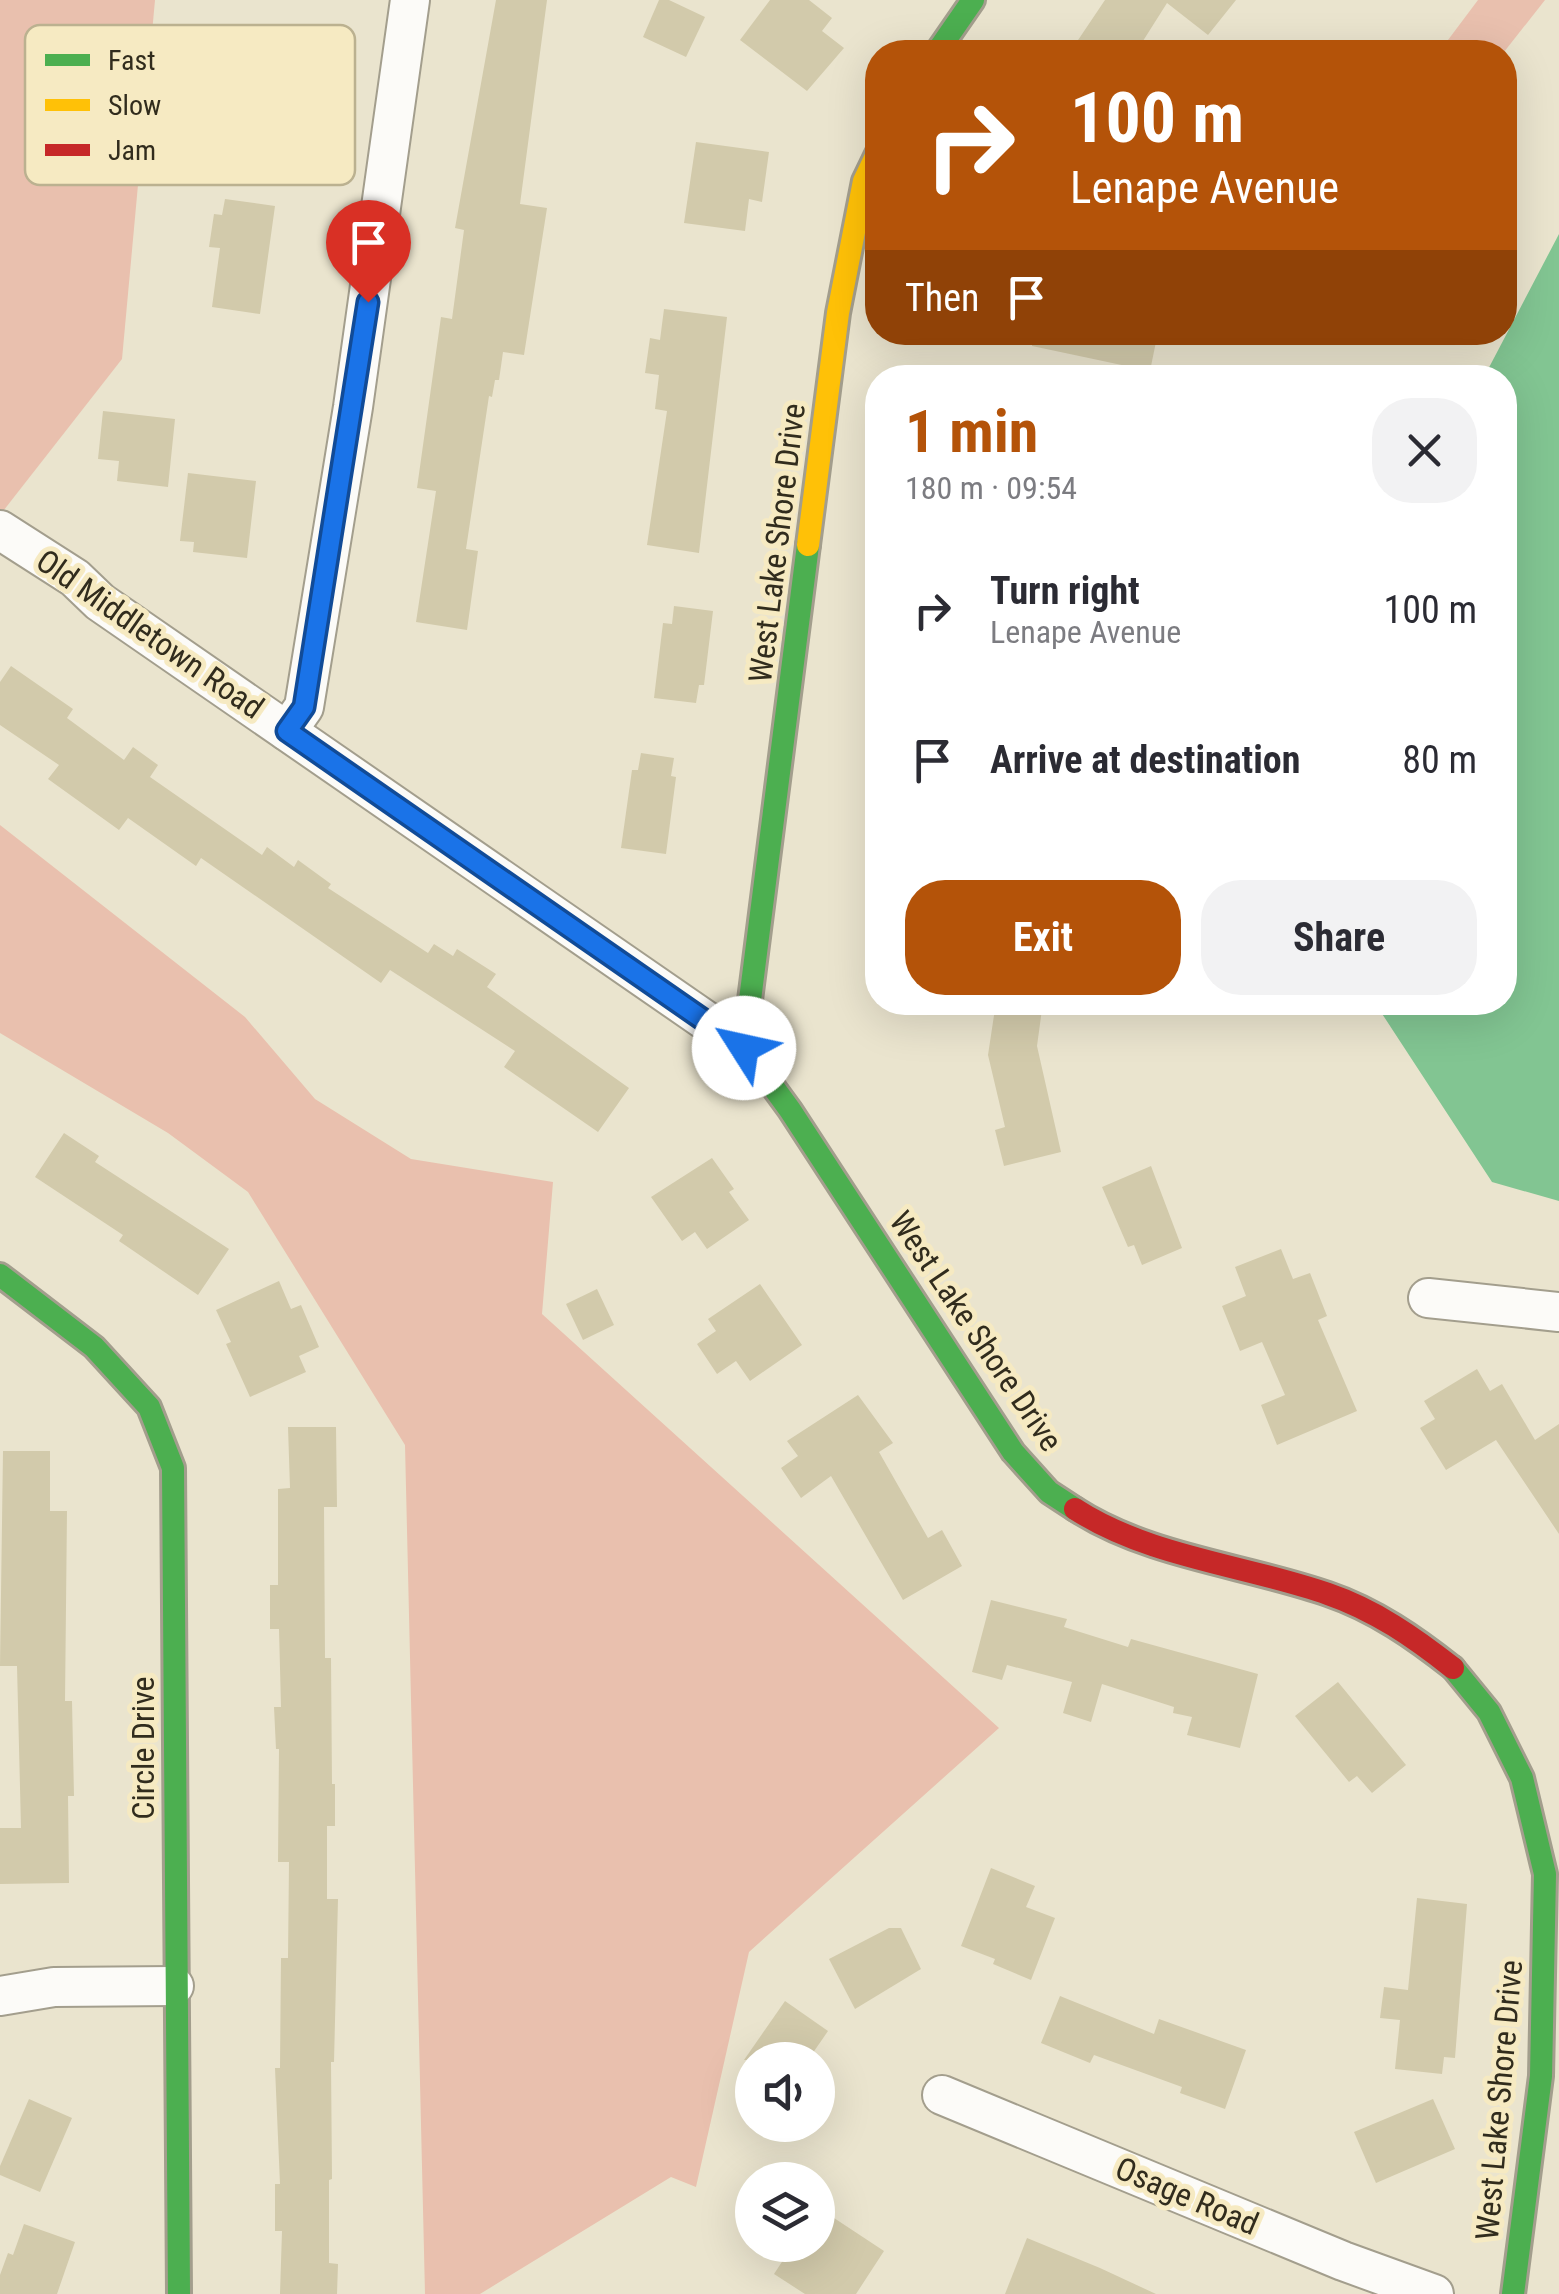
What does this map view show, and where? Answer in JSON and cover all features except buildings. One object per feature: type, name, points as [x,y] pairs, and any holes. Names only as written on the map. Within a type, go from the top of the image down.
[{"type":"street","points":[[287,731],[304,707],[353,407],[410,0]]},
{"type":"street","points":[[945,40],[973,0]]},
{"type":"street","name":"West Lake Shore Drive","points":[[865,179],[838,313],[744,1048],[790,1110],[1013,1452],[1049,1492],[1109,1531],[1330,1594],[1358,1607],[1414,1637],[1455,1670],[1489,1712],[1522,1778],[1553,1924],[1541,2076],[1513,2294]]},
{"type":"street","name":"Old Middletown Road","points":[[0,530],[75,578],[100,602],[744,1048]]},
{"type":"street","name":"Circle Drive","points":[[0,1275],[94,1347],[149,1407],[174,1468],[174,1986],[179,2294]]},
{"type":"street","points":[[1428,1298],[1559,1312]]},
{"type":"street","points":[[0,1996],[54,1987],[174,1986]]},
{"type":"street","name":"Osage Road","points":[[942,2095],[1343,2261],[1434,2294]]},
{"type":"shaded area","points":[[0,0],[155,0],[153,25],[25,25],[25,185],[138,185],[122,359],[0,515]]},
{"type":"shaded area","points":[[1478,0],[1545,0],[1513,40],[1448,40]]},
{"type":"shaded area","points":[[1559,234],[1559,1201],[1492,1182],[1383,1015],[1517,1015],[1517,365],[1490,365],[1501,345],[1517,345],[1517,314]]},
{"type":"shaded area","points":[[0,825],[245,1017],[315,1099],[411,1159],[553,1182],[542,1314],[999,1728],[749,1952],[696,2187],[671,2177],[480,2294],[425,2294],[405,1445],[248,1192],[168,1133],[0,1033]]},
{"type":"traffic: fast","points":[[945,40],[973,0]]},
{"type":"traffic: fast","points":[[808,545],[744,1047],[790,1110],[1013,1452],[1049,1492],[1075,1509]]},
{"type":"traffic: fast","points":[[0,1275],[94,1347],[149,1407],[173,1468],[179,2294]]},
{"type":"traffic: fast","points":[[1453,1668],[1489,1712],[1522,1778],[1545,1874],[1541,2076],[1513,2294]]},
{"type":"traffic: slow","points":[[808,545],[838,313],[865,179]]},
{"type":"traffic: jam","points":[[1075,1509],[1134,1538],[1296,1584],[1362,1608],[1453,1668]]},
{"type":"route","points":[[368,302],[304,707],[287,731],[744,1048]]}]
